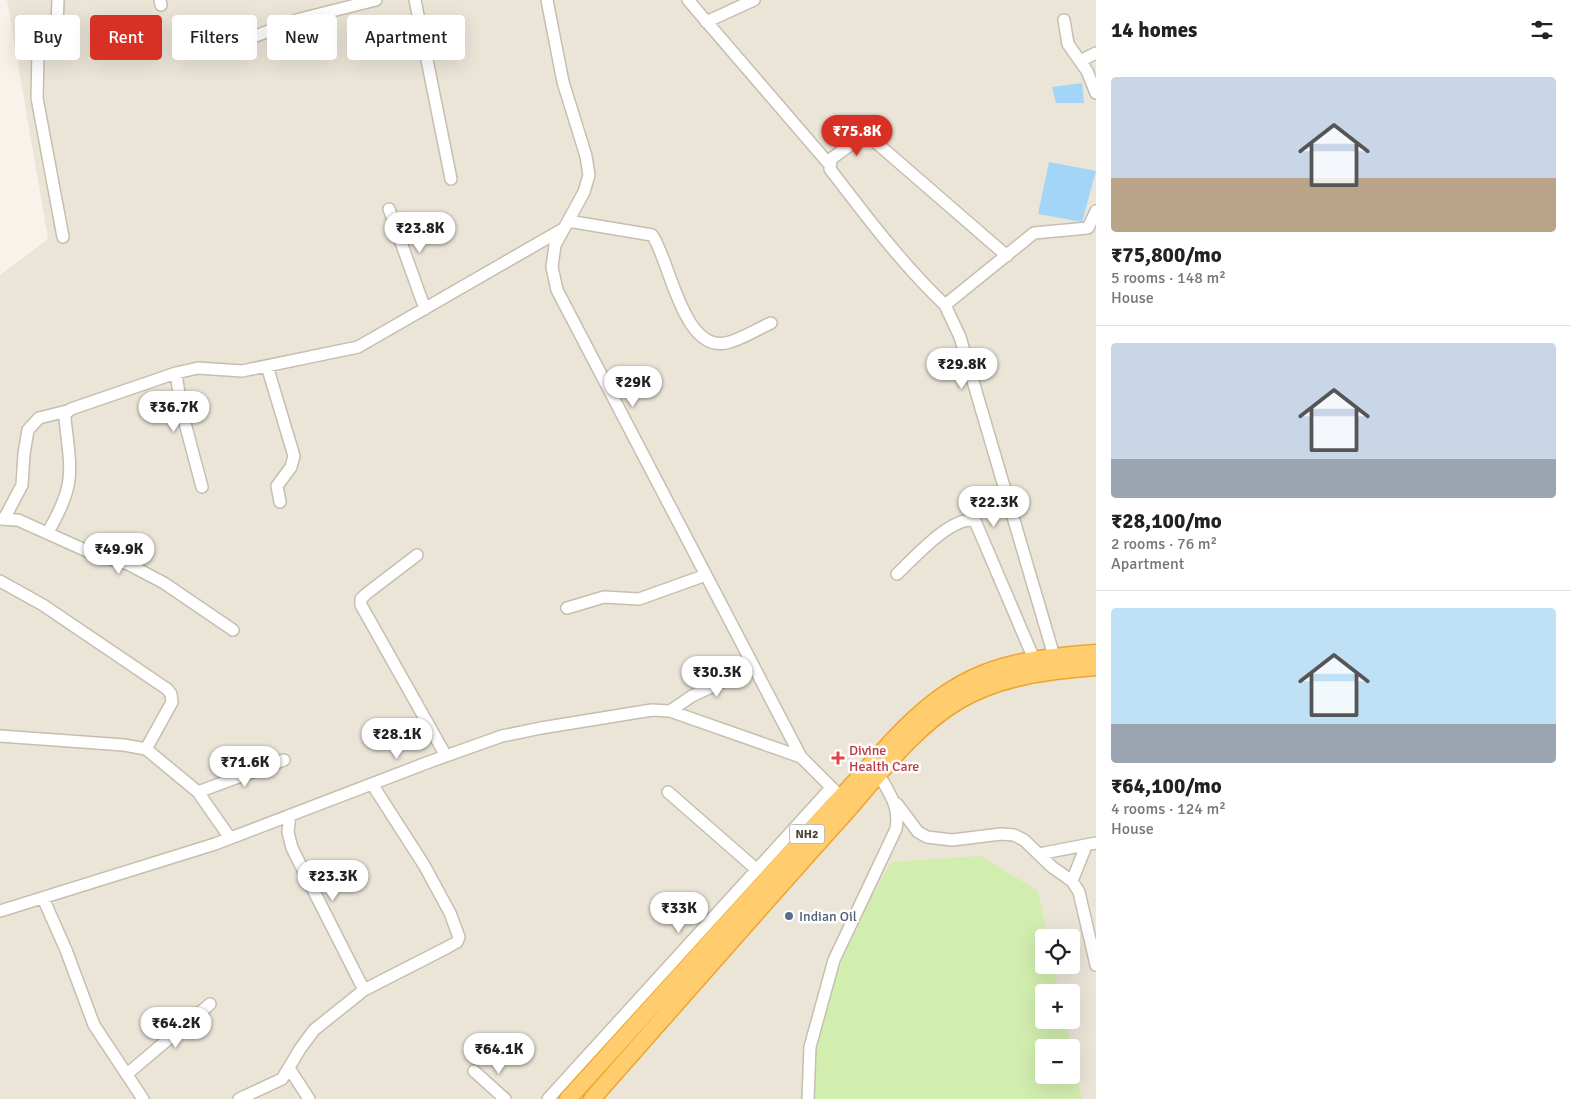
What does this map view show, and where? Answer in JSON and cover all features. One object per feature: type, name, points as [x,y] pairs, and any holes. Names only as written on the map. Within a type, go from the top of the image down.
[{"type":"highway","name":"NH2","points":[[568,1099],[908,724],[938,698],[975,676],[999,666],[1054,656],[1096,653]]},
{"type":"highway","name":"NH2","points":[[592,1099],[841,798],[879,775],[927,724],[951,706],[981,690],[1025,675],[1096,668]]},
{"type":"street","points":[[58,0],[57,25],[38,51],[37,98],[63,237]]},
{"type":"street","points":[[257,36],[300,19],[376,0]]},
{"type":"street","points":[[415,0],[451,179]]},
{"type":"street","points":[[547,0],[563,82],[586,156],[589,175],[584,192],[556,245],[552,267],[557,290],[802,756],[841,798],[756,869],[548,1099]]},
{"type":"street","points":[[688,0],[829,164],[830,169],[901,259],[945,305],[960,337],[1054,656]]},
{"type":"street","points":[[706,22],[754,0]]},
{"type":"street","points":[[1064,20],[1068,44],[1080,61],[1096,93]]},
{"type":"street","points":[[1080,61],[1096,53]]},
{"type":"street","points":[[829,164],[831,159],[858,140],[872,139],[1008,256]]},
{"type":"street","points":[[389,209],[426,308]]},
{"type":"street","points":[[945,305],[1008,256],[1026,238],[1034,233],[1088,228],[1096,211]]},
{"type":"street","points":[[233,630],[144,572],[118,560],[96,555],[18,520],[2,519],[22,485],[28,430],[40,418],[67,411],[176,373],[198,368],[242,370],[358,347],[566,225],[652,236],[656,240],[673,292],[682,310],[697,330],[716,343],[726,343],[772,322]]},
{"type":"street","points":[[267,366],[294,456],[291,466],[277,486],[280,502]]},
{"type":"street","points":[[176,373],[181,408],[202,487]]},
{"type":"street","points":[[48,532],[66,500],[70,479],[65,420],[67,411]]},
{"type":"street","points":[[897,574],[956,523],[969,519],[975,521],[1034,659]]},
{"type":"street","points":[[417,555],[366,594],[361,599],[361,605],[446,756]]},
{"type":"street","points":[[567,608],[604,597],[639,599],[706,575]]},
{"type":"street","points":[[0,581],[43,605],[167,689],[171,694],[172,702],[146,750]]},
{"type":"street","points":[[670,711],[698,693],[754,667]]},
{"type":"street","points":[[0,911],[230,838],[502,736],[541,728],[652,710],[670,711],[802,756]]},
{"type":"street","points":[[0,736],[106,743],[146,750],[198,792],[230,838]]},
{"type":"street","points":[[198,792],[284,760]]},
{"type":"street","points":[[879,775],[896,803],[918,832],[927,837],[952,840],[1001,834],[1014,835],[1024,840],[1052,867],[1072,881],[1079,892],[1096,965]]},
{"type":"street","points":[[239,1099],[282,1079],[314,1030],[364,990],[425,961],[457,942],[459,937],[458,930],[434,881],[372,784]]},
{"type":"street","points":[[668,792],[756,869]]},
{"type":"street","points":[[808,1099],[810,1047],[822,997],[834,960],[896,829],[898,811],[896,803]]},
{"type":"street","points":[[290,815],[288,832],[292,848],[364,990]]},
{"type":"street","points":[[1039,854],[1091,845]]},
{"type":"street","points":[[1072,881],[1091,845]]},
{"type":"street","points":[[43,898],[66,950],[94,1025],[143,1099]]},
{"type":"street","points":[[127,1074],[210,1004]]},
{"type":"street","points":[[289,1068],[310,1099]]},
{"type":"street","points":[[474,1071],[505,1099]]},
{"type":"shaded area","points":[[7,0],[1096,0],[1096,1099],[0,1099],[0,275],[48,239],[17,60],[80,60],[80,15],[15,15],[15,47]]},
{"type":"green space","points":[[981,856],[1038,891],[1046,929],[1035,929],[1035,974],[1055,974],[1057,984],[1035,984],[1035,1029],[1067,1029],[1069,1039],[1035,1039],[1035,1084],[1079,1084],[1082,1099],[800,1099],[811,1029],[868,904],[891,862]]},
{"type":"water","points":[[1082,83],[1084,103],[1056,103],[1052,87]]},
{"type":"water","points":[[1049,162],[1096,171],[1082,222],[1038,214]]},
{"type":"place","name":"Divine Health Care","points":[[838,758]]},
{"type":"place","name":"Indian Oil","points":[[789,916]]}]
